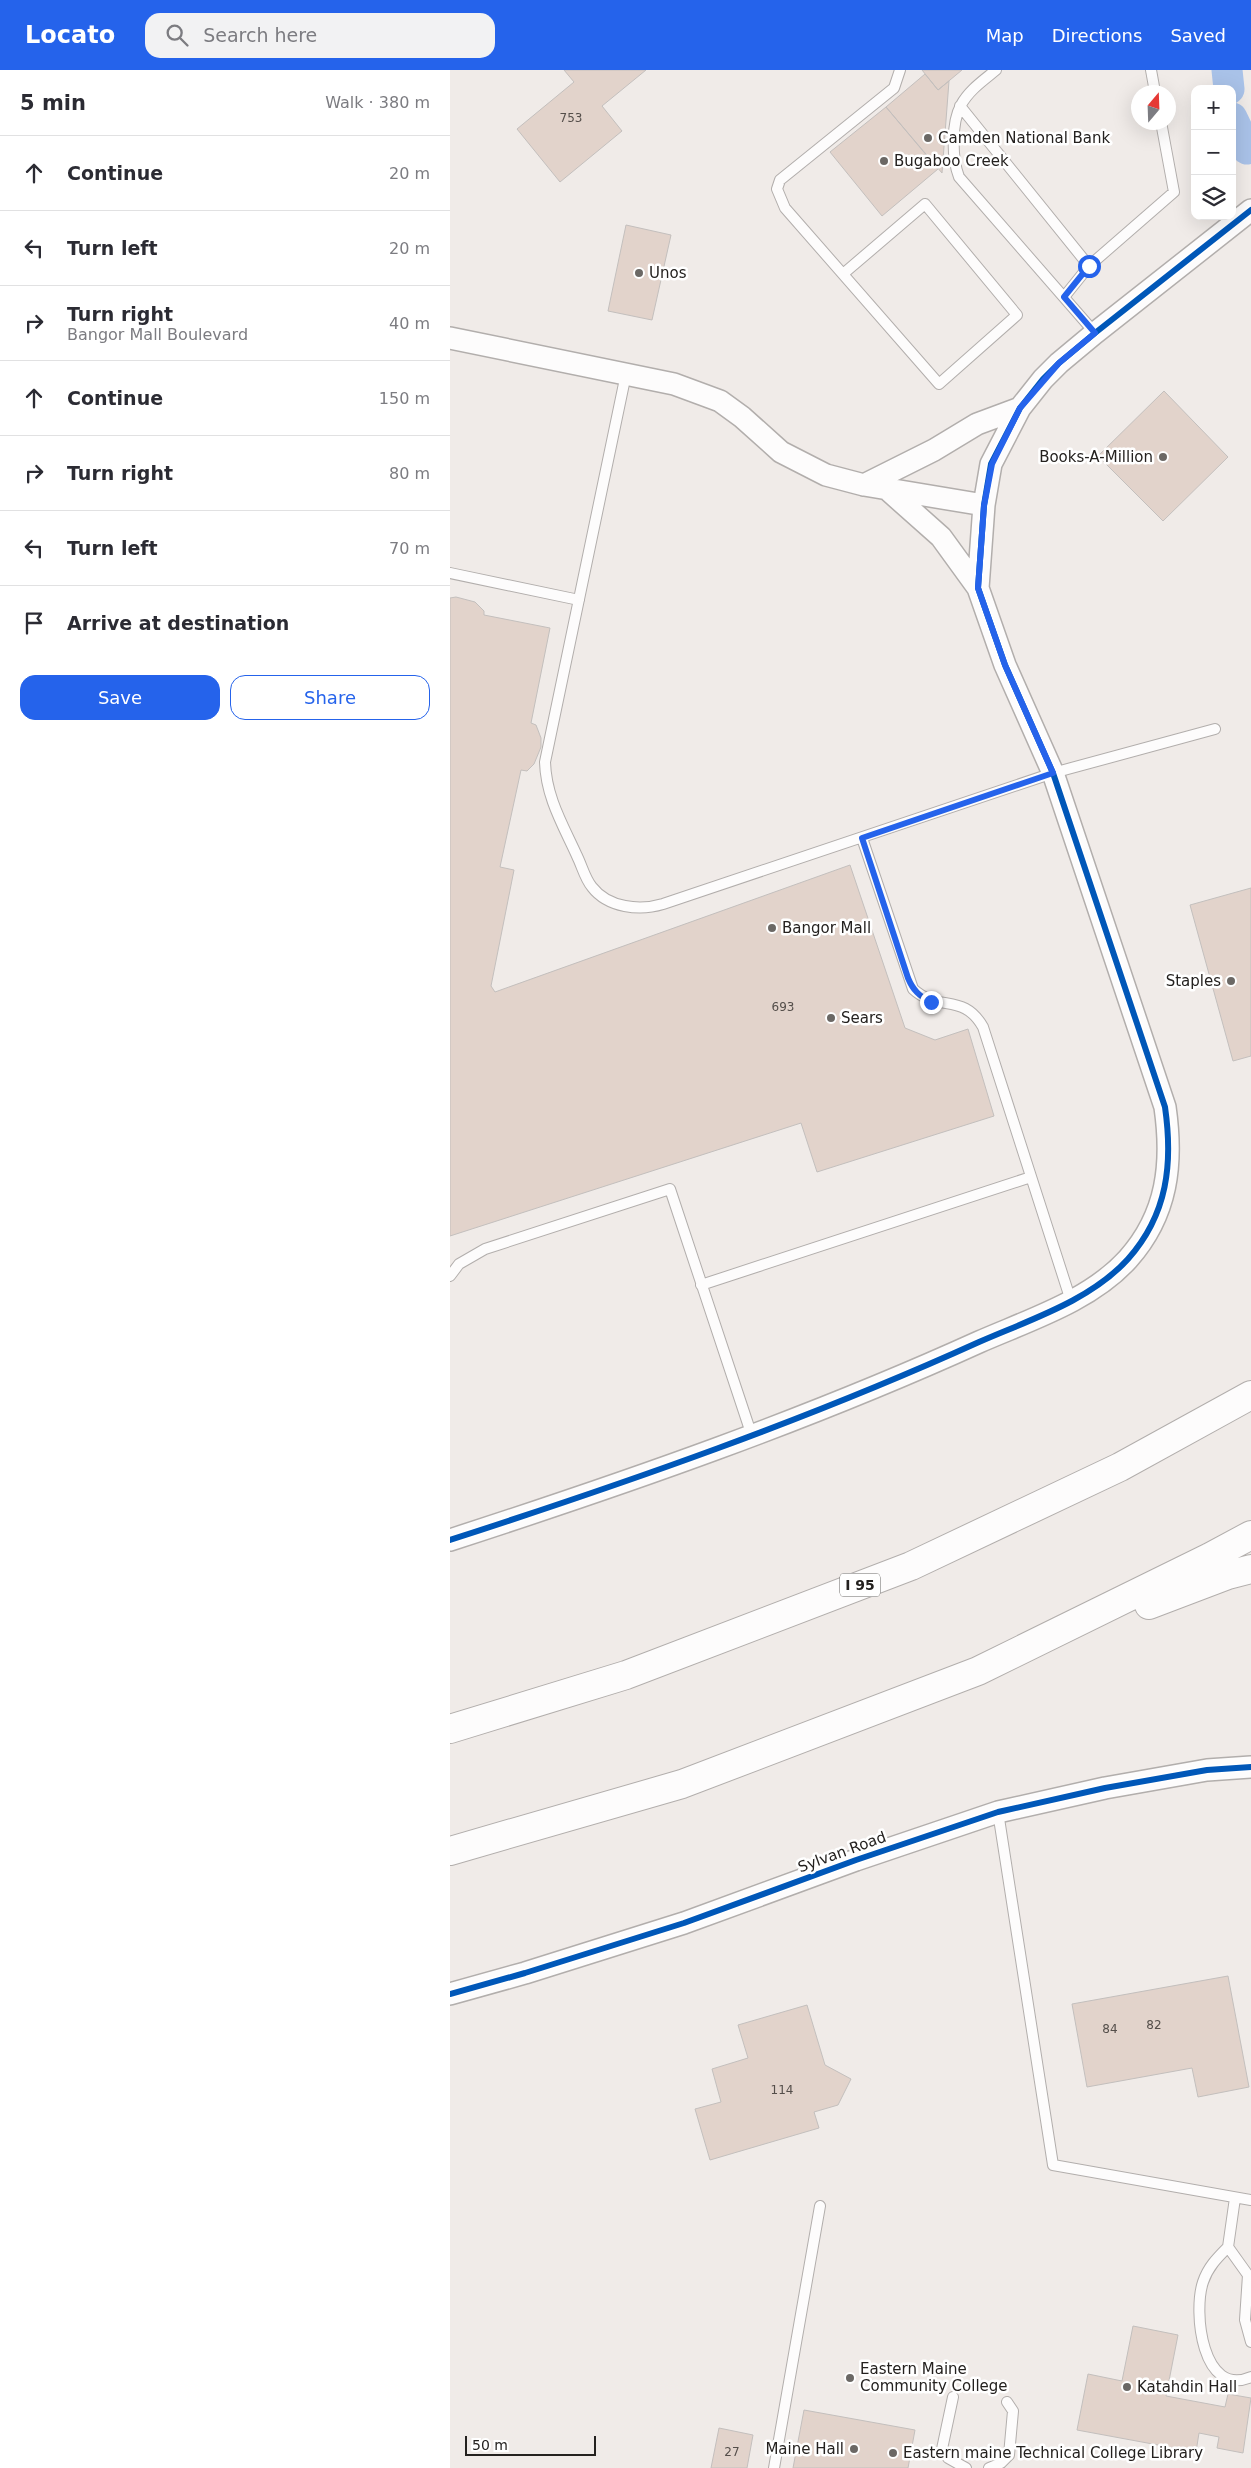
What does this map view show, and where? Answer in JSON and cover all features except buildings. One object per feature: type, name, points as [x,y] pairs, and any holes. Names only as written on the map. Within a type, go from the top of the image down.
[{"type":"highway","name":"I 95","points":[[450,1729],[626,1675],[911,1566],[1120,1467],[1251,1394]]},
{"type":"highway","points":[[978,1671],[1251,1535]]},
{"type":"highway","points":[[450,1851],[682,1784],[1228,1574],[1251,1569]]},
{"type":"street","points":[[978,588],[984,506],[992,464],[1020,408],[1059,363],[1251,210]]},
{"type":"street","points":[[450,338],[674,384],[720,401],[742,417],[781,452],[826,475],[864,485],[984,506]]},
{"type":"street","points":[[864,485],[934,450],[977,424],[1020,408]]},
{"type":"street","points":[[450,1540],[616,1485],[752,1436],[887,1384],[1071,1301],[1108,1278],[1128,1258],[1147,1232],[1166,1182],[1170,1153],[1165,1107],[1053,773],[1005,665],[978,588],[940,537],[887,489]]},
{"type":"street","name":"Sylvan Road","points":[[450,1994],[525,1973],[684,1923],[856,1860],[998,1812],[1105,1788],[1207,1770],[1251,1767]]},
{"type":"lane","points":[[842,274],[924,204],[1017,315],[939,384],[842,274],[785,208],[777,189],[780,180],[894,88],[900,70]]},
{"type":"lane","points":[[996,70],[970,92],[960,106],[955,127],[953,162],[959,177],[1095,333]]},
{"type":"lane","points":[[1151,70],[1154,85]]},
{"type":"lane","points":[[960,106],[1089,266]]},
{"type":"lane","points":[[1064,297],[1089,266],[1174,192],[1162,130]]},
{"type":"lane","points":[[626,374],[546,762],[546,778],[554,805],[592,888],[616,904],[650,908],[1053,773],[1215,729]]},
{"type":"lane","points":[[450,574],[579,600]]},
{"type":"lane","points":[[862,838],[913,990],[931,1002],[964,1007],[973,1012],[983,1027],[1071,1301]]},
{"type":"lane","points":[[701,1285],[1031,1177]]},
{"type":"lane","points":[[450,1276],[460,1264],[485,1249],[670,1189],[752,1436]]},
{"type":"lane","points":[[998,1812],[1053,2165],[1251,2200]]},
{"type":"lane","points":[[1236,2198],[1228,2248],[1209,2268],[1202,2284],[1200,2312],[1208,2357],[1219,2376],[1233,2382],[1251,2378]]},
{"type":"lane","points":[[774,2468],[820,2206]]},
{"type":"lane","points":[[1228,2248],[1248,2275],[1245,2320],[1251,2342]]},
{"type":"lane","points":[[953,2397],[942,2449],[948,2458],[966,2468]]},
{"type":"lane","points":[[989,2468],[1001,2463],[1009,2455],[1013,2411],[1007,2402]]},
{"type":"waterway","points":[[1227,70],[1229,85]]},
{"type":"waterway","points":[[1236,126],[1247,149]]},
{"type":"cycle path","points":[[450,1540],[584,1496],[783,1424],[914,1371],[1058,1308],[1096,1287],[1113,1274],[1128,1259],[1152,1224],[1159,1206],[1167,1168],[1168,1148],[1165,1107],[1053,773],[1005,665],[978,588],[984,505],[991,464],[1020,408],[1043,379],[1095,333],[1251,210]]},
{"type":"cycle path","points":[[450,1994],[525,1973],[684,1923],[856,1860],[998,1812],[1105,1788],[1207,1770],[1251,1767]]},
{"type":"place","name":"Camden National Bank","points":[[928,138]]},
{"type":"place","name":"Bugaboo Creek","points":[[884,161]]},
{"type":"place","name":"Unos","points":[[639,273]]},
{"type":"place","name":"Books-A-Million","points":[[1163,457]]},
{"type":"place","name":"Bangor Mall","points":[[772,928]]},
{"type":"place","name":"Staples","points":[[1231,981]]},
{"type":"place","name":"Sears","points":[[831,1018]]},
{"type":"place","name":"Eastern Maine Community College","points":[[850,2378]]},
{"type":"place","name":"Katahdin Hall","points":[[1127,2387]]},
{"type":"place","name":"Maine Hall","points":[[854,2449]]},
{"type":"place","name":"Eastern maine Technical College Library","points":[[893,2453]]},
{"type":"route","points":[[931,1002],[913,990],[862,838],[1053,773],[1005,665],[978,588],[984,506],[992,464],[1020,408],[1043,379],[1059,363],[1095,333],[1064,297],[1089,266]]}]
